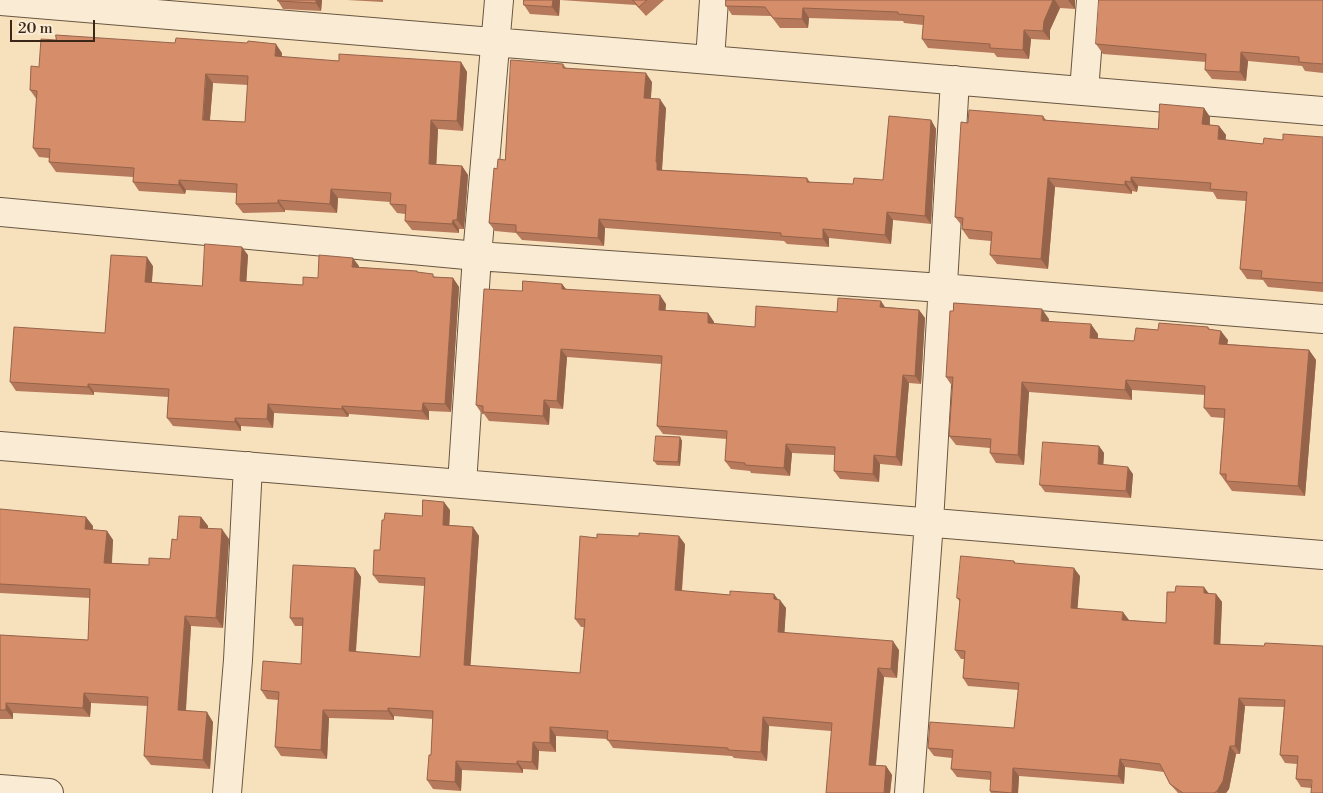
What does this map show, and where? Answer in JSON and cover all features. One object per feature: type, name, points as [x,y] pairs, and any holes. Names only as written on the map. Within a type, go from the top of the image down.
[{"type":"street","points":[[462,484],[477,256],[499,0]]},
{"type":"street","points":[[710,60],[714,0]]},
{"type":"street","points":[[1084,91],[1091,0]]},
{"type":"street","points":[[0,1],[1323,111]]},
{"type":"street","points":[[909,793],[929,522],[955,80]]},
{"type":"street","points":[[0,212],[477,256],[942,288],[1323,319]]},
{"type":"street","points":[[0,446],[1323,555]]},
{"type":"street","points":[[227,793],[238,660],[248,466]]},
{"type":"street","points":[[0,789],[49,793]]},
{"type":"building","points":[[316,0],[316,3],[278,1]]},
{"type":"building","points":[[524,0],[553,0],[552,7],[524,5]]},
{"type":"building","points":[[633,0],[647,0],[639,7]]},
{"type":"building","points":[[726,0],[1053,0],[1044,21],[1043,31],[1024,30],[1023,50],[990,48],[990,44],[922,39],[924,16],[898,14],[898,12],[803,8],[802,19],[773,18],[765,7],[726,6]]},
{"type":"building","points":[[1099,0],[1323,0],[1323,64],[1299,62],[1299,57],[1241,52],[1240,72],[1205,70],[1206,54],[1096,44]]},
{"type":"building","points":[[56,35],[175,43],[176,38],[247,43],[248,41],[276,44],[275,56],[339,61],[339,54],[461,62],[457,121],[431,120],[429,164],[462,166],[457,220],[453,220],[452,224],[405,221],[406,205],[390,204],[391,193],[331,189],[330,204],[278,200],[278,203],[236,204],[237,184],[179,180],[179,185],[133,182],[134,168],[49,162],[50,149],[33,148],[37,91],[30,90],[31,66],[39,67],[41,39],[56,40]],"holes":[[[206,74],[248,76],[245,122],[203,120]]]},
{"type":"building","points":[[511,60],[563,64],[563,68],[646,73],[644,98],[660,99],[657,170],[807,178],[807,182],[853,184],[854,178],[883,180],[889,116],[931,120],[925,216],[887,212],[885,235],[823,229],[823,239],[781,236],[781,233],[599,219],[598,238],[516,232],[516,225],[489,223],[494,168],[497,169],[498,159],[505,160]]},
{"type":"building","points":[[1160,104],[1204,108],[1202,124],[1219,126],[1218,139],[1263,144],[1264,138],[1283,140],[1283,134],[1323,137],[1323,283],[1261,278],[1262,271],[1240,269],[1247,192],[1210,189],[1211,183],[1131,177],[1131,182],[1125,181],[1125,185],[1048,178],[1041,259],[990,255],[992,232],[962,229],[963,218],[955,217],[961,122],[968,123],[969,110],[1043,116],[1043,120],[1158,129]]},
{"type":"building","points":[[205,244],[242,247],[240,281],[303,285],[303,277],[318,278],[319,255],[353,258],[352,267],[417,271],[433,274],[433,277],[453,278],[445,404],[423,403],[422,411],[342,406],[342,409],[268,404],[267,419],[235,418],[235,422],[167,418],[169,389],[88,384],[88,387],[10,382],[14,327],[105,333],[111,255],[147,257],[145,282],[202,286]]},
{"type":"building","points":[[523,281],[562,284],[562,289],[660,295],[659,310],[708,313],[708,323],[755,327],[756,306],[837,312],[838,298],[881,301],[880,307],[919,310],[915,376],[903,375],[896,457],[874,455],[873,474],[834,471],[835,447],[786,444],[784,468],[745,465],[745,463],[725,461],[727,431],[657,426],[662,356],[561,349],[557,401],[544,400],[543,416],[483,412],[483,406],[476,405],[484,289],[522,291]]},
{"type":"building","points":[[954,303],[1042,309],[1041,321],[1091,324],[1090,338],[1134,341],[1136,328],[1158,330],[1159,323],[1208,327],[1208,329],[1221,331],[1219,344],[1309,350],[1298,486],[1226,481],[1226,474],[1220,474],[1225,409],[1204,408],[1205,386],[1126,380],[1125,390],[1022,382],[1018,455],[990,453],[991,439],[949,436],[953,377],[946,377],[950,311],[953,311]]},
{"type":"building","points":[[656,436],[680,437],[678,462],[654,461]]},
{"type":"building","points":[[1043,442],[1099,446],[1098,464],[1128,467],[1126,491],[1040,485]]},
{"type":"building","points":[[423,500],[444,502],[443,525],[473,527],[464,665],[580,673],[585,619],[575,619],[580,536],[597,538],[597,534],[639,536],[639,533],[679,536],[675,590],[730,595],[730,591],[774,594],[774,599],[780,600],[778,632],[893,641],[891,669],[878,668],[869,765],[886,766],[884,793],[826,793],[832,723],[763,717],[761,752],[607,740],[608,731],[550,727],[550,743],[533,742],[532,762],[517,761],[517,764],[456,761],[455,782],[427,780],[429,755],[431,755],[433,711],[388,708],[388,711],[323,710],[321,750],[275,747],[279,692],[261,690],[263,661],[301,664],[303,618],[290,618],[293,565],[355,568],[349,651],[420,657],[425,578],[373,575],[374,550],[380,550],[382,520],[384,520],[385,513],[422,516]]},
{"type":"building","points":[[0,509],[86,517],[85,529],[107,531],[104,563],[149,565],[149,558],[170,559],[172,539],[177,540],[179,516],[201,517],[200,528],[222,529],[216,618],[185,616],[178,710],[207,712],[203,760],[144,756],[148,697],[84,693],[83,708],[6,703],[6,710],[0,710],[0,635],[88,640],[90,589],[0,584]]},
{"type":"building","points":[[961,556],[1074,568],[1071,608],[1123,612],[1122,620],[1166,623],[1167,592],[1175,592],[1176,586],[1204,587],[1204,593],[1216,594],[1214,644],[1264,646],[1265,643],[1323,646],[1323,793],[1311,793],[1312,780],[1296,779],[1298,756],[1280,755],[1285,700],[1239,698],[1235,746],[1230,746],[1223,781],[1214,793],[1183,793],[1170,784],[1160,764],[1120,759],[1118,776],[1013,768],[1012,793],[990,791],[991,772],[951,769],[953,750],[928,748],[930,722],[1014,728],[1019,683],[963,678],[965,651],[955,650],[960,599],[957,598]]}]
